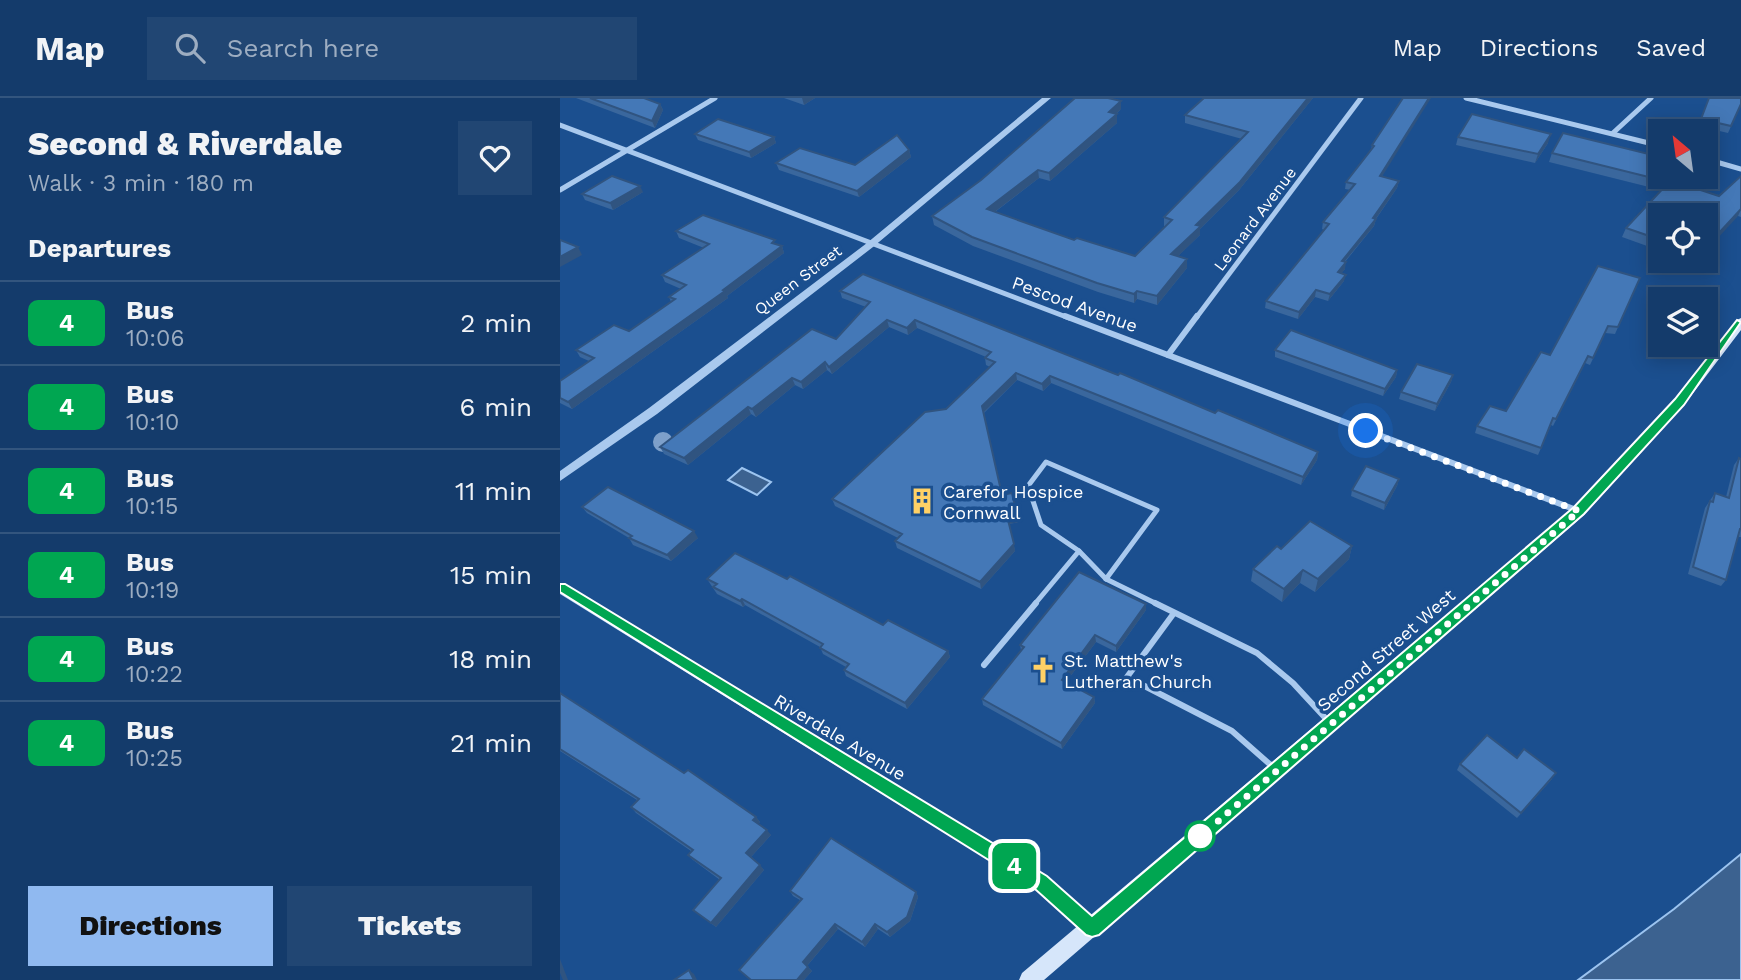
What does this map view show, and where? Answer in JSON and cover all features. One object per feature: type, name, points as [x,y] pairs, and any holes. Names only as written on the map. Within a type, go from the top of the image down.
[{"type":"main road","name":"Second Street West","points":[[1029,980],[1579,511],[1680,402],[1741,322]]},
{"type":"street","points":[[560,190],[715,98]]},
{"type":"street","name":"Queen Street","points":[[560,477],[653,411],[870,244],[1046,98]]},
{"type":"street","name":"Leonard Avenue","points":[[1168,355],[1361,98]]},
{"type":"street","points":[[1466,98],[1648,142]]},
{"type":"street","points":[[1613,133],[1651,98]]},
{"type":"street","name":"Pescod Avenue","points":[[560,125],[1579,511]]},
{"type":"street","points":[[1718,162],[1741,169]]},
{"type":"street","name":"Riverdale Avenue","points":[[560,588],[1041,883],[1092,928]]},
{"type":"lane","points":[[1106,579],[1157,510],[1046,462],[1028,486],[1041,525],[1079,551],[1106,579],[1257,653],[1293,683],[1332,724]]},
{"type":"lane","points":[[984,665],[1079,551]]},
{"type":"lane","points":[[1174,613],[1126,677],[1232,731],[1276,770]]},
{"type":"water","points":[[742,468],[771,482],[757,495],[728,480]]},
{"type":"water","points":[[1741,854],[1741,980],[1578,980],[1674,909]]},
{"type":"building","points":[[590,98],[644,98],[660,104],[652,121]]},
{"type":"building","points":[[1075,98],[1108,98],[1121,101],[1109,112],[1117,114],[1049,173],[1038,170],[987,209],[1074,240],[1077,238],[1135,256],[1172,220],[1164,217],[1248,132],[1185,115],[1204,98],[1308,98],[1240,182],[1196,225],[1201,226],[1171,254],[1187,259],[1157,296],[1137,291],[1134,294],[1097,283],[972,237],[932,216],[981,180]]},
{"type":"building","points":[[1403,98],[1429,98],[1380,176],[1399,181],[1373,218],[1376,219],[1342,261],[1346,262],[1338,272],[1346,275],[1330,294],[1316,290],[1299,312],[1266,301],[1329,224],[1323,222],[1355,184],[1346,182],[1374,146],[1372,145]]},
{"type":"building","points":[[1709,98],[1741,98],[1731,126],[1718,123],[1718,119],[1701,119]]},
{"type":"building","points":[[1472,114],[1551,134],[1538,154],[1458,137]]},
{"type":"building","points":[[718,119],[774,137],[749,152],[695,134]]},
{"type":"building","points":[[1563,133],[1648,154],[1648,177],[1552,153]]},
{"type":"building","points":[[897,135],[909,150],[857,191],[776,163],[800,148],[855,165]]},
{"type":"building","points":[[612,176],[640,186],[610,203],[582,194]]},
{"type":"building","points":[[1741,176],[1741,209],[1718,234],[1718,203],[1649,203],[1662,189],[1697,189],[1719,196]]},
{"type":"building","points":[[1648,204],[1648,236],[1626,228]]},
{"type":"building","points":[[703,215],[775,240],[772,243],[782,246],[723,290],[725,291],[568,402],[560,398],[560,381],[594,358],[576,350],[614,325],[629,331],[675,299],[669,297],[686,285],[662,275],[709,244],[676,231]]},
{"type":"building","points":[[560,240],[578,247],[560,257]]},
{"type":"building","points":[[1598,266],[1640,278],[1618,327],[1608,326],[1593,358],[1588,356],[1556,419],[1553,418],[1541,448],[1477,426],[1490,406],[1506,411],[1541,352],[1550,355]]},
{"type":"building","points":[[863,274],[1118,375],[1120,373],[1215,413],[1218,410],[1318,452],[1303,477],[1050,376],[1042,384],[1016,373],[982,406],[1002,495],[1012,493],[1017,515],[1007,516],[1014,544],[980,582],[895,541],[902,534],[832,499],[925,412],[946,409],[995,362],[985,358],[991,352],[915,320],[907,328],[887,320],[829,367],[825,362],[801,382],[792,378],[752,409],[748,407],[684,458],[660,447],[812,329],[836,339],[870,302],[840,291]]},
{"type":"building","points":[[1291,330],[1397,370],[1385,389],[1275,350]]},
{"type":"building","points":[[1417,364],[1453,375],[1437,404],[1401,392]]},
{"type":"building","points":[[1739,458],[1741,529],[1726,580],[1693,567],[1710,501],[1713,502],[1715,493],[1729,498]]},
{"type":"building","points":[[1366,466],[1399,479],[1385,503],[1352,490]]},
{"type":"building","points":[[608,487],[694,531],[667,555],[629,538],[632,536],[582,507]]},
{"type":"building","points":[[1310,521],[1352,546],[1318,579],[1303,570],[1284,589],[1253,569],[1277,546],[1281,549]]},
{"type":"building","points":[[735,553],[787,579],[790,576],[883,625],[888,620],[948,651],[905,703],[844,670],[849,664],[820,648],[823,644],[742,599],[740,601],[713,587],[717,584],[707,579]]},
{"type":"building","name":"St. Matthew's Lutheran Church","points":[[1079,572],[1146,604],[1116,646],[1095,635],[1062,680],[1094,697],[1061,743],[982,699],[1024,647],[1020,645]]},
{"type":"building","points":[[560,693],[684,773],[688,770],[756,817],[753,820],[767,830],[746,853],[760,865],[711,923],[693,910],[721,878],[688,855],[693,850],[631,807],[639,799],[560,749]]},
{"type":"building","points":[[1487,735],[1517,758],[1524,749],[1556,773],[1521,813],[1460,764]]},
{"type":"building","points":[[831,838],[916,892],[907,917],[887,932],[875,924],[862,942],[835,924],[803,962],[808,967],[797,980],[751,980],[739,970],[802,899],[790,891]]},
{"type":"building","points":[[689,970],[694,980],[674,980]]},
{"type":"bus line","name":"4","points":[[560,588],[1041,883],[1092,928],[1579,511],[1680,402],[1741,322]]},
{"type":"place","name":"Carefor Hospice Cornwall","points":[[922,501]]},
{"type":"place","name":"St. Matthew's Lutheran Church","points":[[1043,670]]},
{"type":"route","points":[[1200,836],[1195,841],[1579,511],[1366,431]]}]
